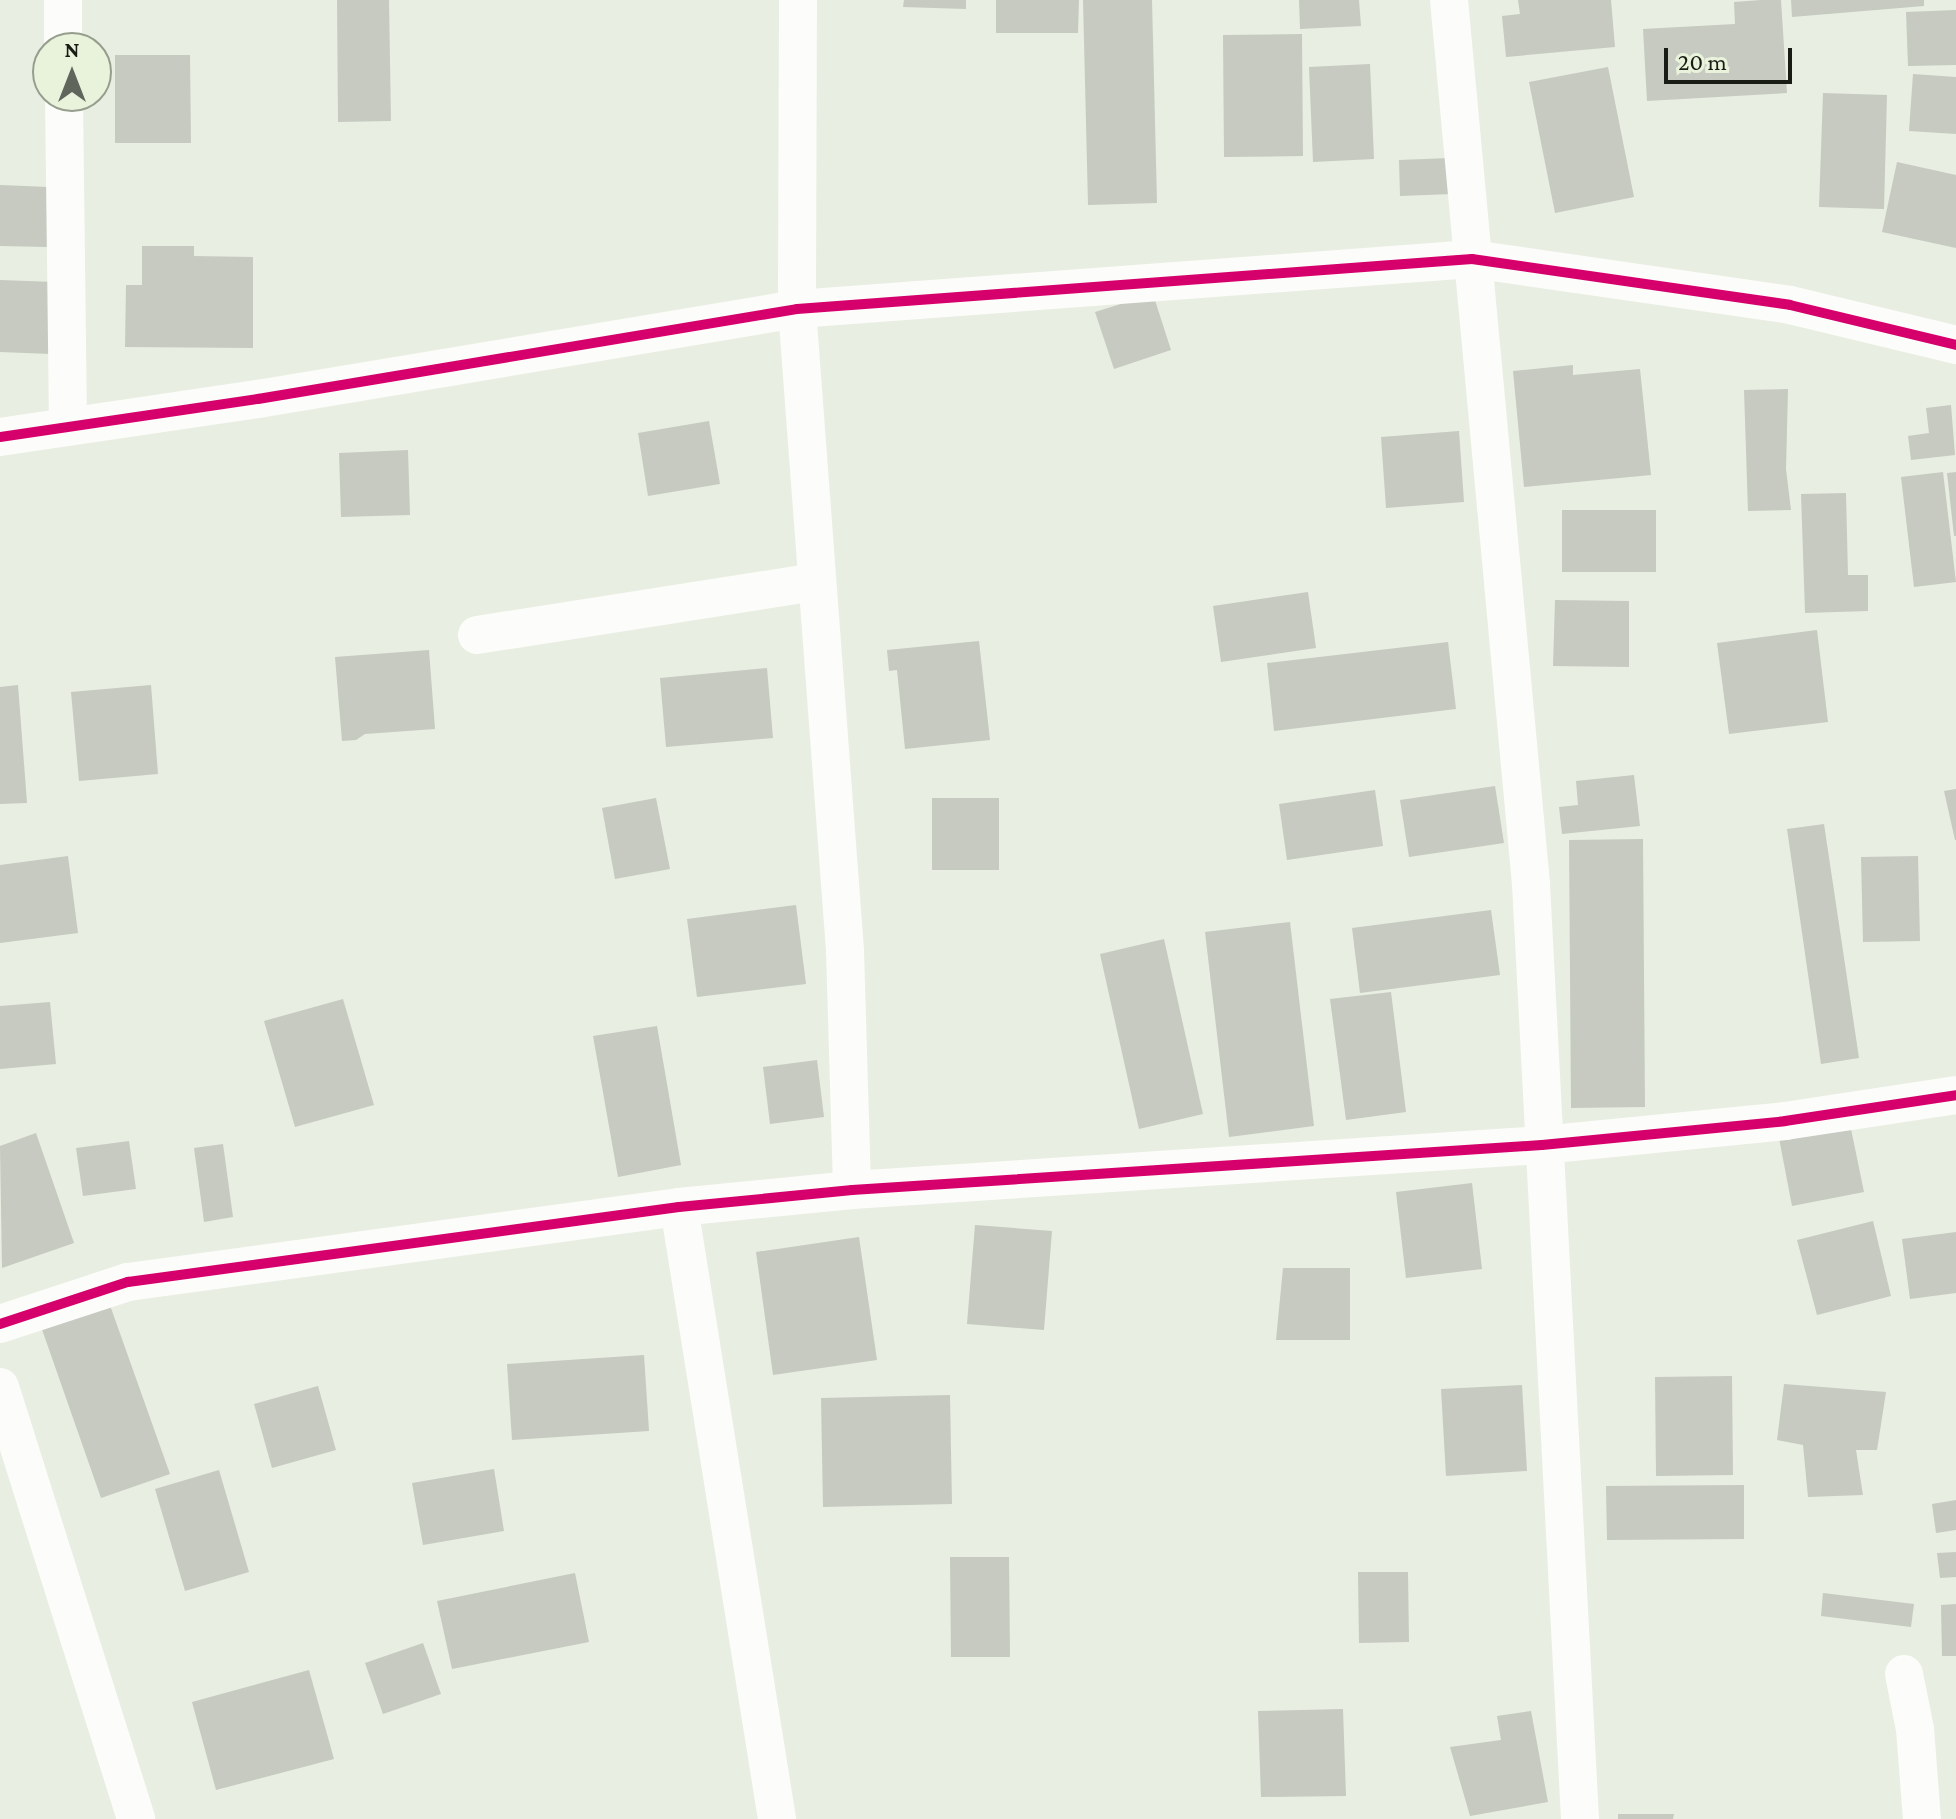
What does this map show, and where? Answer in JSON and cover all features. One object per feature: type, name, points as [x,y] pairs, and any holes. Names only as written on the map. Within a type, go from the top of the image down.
[{"type":"street","points":[[63,0],[63,32]]},
{"type":"street","points":[[798,0],[797,309],[845,951],[852,1190]]},
{"type":"street","points":[[1449,0],[1531,884],[1542,1145],[1580,1819]]},
{"type":"street","points":[[64,112],[68,426]]},
{"type":"street","points":[[0,437],[258,399],[797,309],[1472,259],[1790,305],[1956,345]]},
{"type":"street","points":[[477,635],[817,582]]},
{"type":"street","points":[[0,1324],[128,1282],[679,1207],[852,1190],[1542,1145],[1785,1121],[1956,1095]]},
{"type":"street","points":[[679,1207],[777,1819]]},
{"type":"street","points":[[0,1387],[136,1819]]},
{"type":"street","points":[[1904,1674],[1915,1729],[1922,1819]]},
{"type":"building","points":[[337,0],[389,0],[391,121],[338,122]]},
{"type":"building","points":[[904,0],[966,0],[966,9],[903,7]]},
{"type":"building","points":[[996,0],[1079,0],[1078,33],[996,33]]},
{"type":"building","points":[[1083,0],[1152,0],[1157,203],[1088,205]]},
{"type":"building","points":[[1299,0],[1359,0],[1361,26],[1300,29]]},
{"type":"building","points":[[1518,0],[1611,0],[1615,47],[1506,57],[1502,16],[1520,14]]},
{"type":"building","points":[[1781,0],[1787,93],[1647,101],[1643,29],[1735,24],[1734,2]]},
{"type":"building","points":[[1791,0],[1924,0],[1924,6],[1792,17]]},
{"type":"building","points":[[1956,10],[1956,65],[1908,66],[1906,12]]},
{"type":"building","points":[[1302,34],[1303,156],[1224,157],[1223,35]]},
{"type":"building","points":[[115,55],[190,55],[191,143],[115,143]]},
{"type":"building","points":[[1370,64],[1374,159],[1313,162],[1309,67]]},
{"type":"building","points":[[1608,67],[1634,197],[1555,213],[1529,82]]},
{"type":"building","points":[[1913,74],[1956,77],[1956,134],[1909,131]]},
{"type":"building","points":[[1823,93],[1887,95],[1884,209],[1819,207]]},
{"type":"building","points":[[1450,158],[1452,194],[1400,196],[1399,160]]},
{"type":"building","points":[[1897,162],[1956,175],[1956,248],[1882,232]]},
{"type":"building","points":[[0,185],[48,187],[47,247],[0,246]]},
{"type":"building","points":[[142,246],[194,246],[194,256],[253,257],[253,348],[125,347],[126,285],[142,285]]},
{"type":"building","points":[[0,280],[55,282],[51,354],[0,352]]},
{"type":"building","points":[[1153,294],[1171,350],[1114,369],[1095,312]]},
{"type":"building","points":[[1573,365],[1573,375],[1640,369],[1651,475],[1524,487],[1513,371]]},
{"type":"building","points":[[1788,389],[1786,469],[1791,510],[1748,511],[1744,390]]},
{"type":"building","points":[[1951,405],[1955,455],[1911,460],[1908,436],[1929,433],[1926,408]]},
{"type":"building","points":[[709,421],[720,484],[648,496],[638,433]]},
{"type":"building","points":[[1459,431],[1464,502],[1386,508],[1381,437]]},
{"type":"building","points":[[408,450],[410,515],[341,517],[339,453]]},
{"type":"building","points":[[1943,472],[1956,582],[1914,587],[1901,477]]},
{"type":"building","points":[[1956,472],[1956,536],[1954,536],[1947,473]]},
{"type":"building","points":[[1846,493],[1848,575],[1868,575],[1868,611],[1805,613],[1801,494]]},
{"type":"building","points":[[1562,510],[1656,510],[1656,572],[1562,572]]},
{"type":"building","points":[[1308,592],[1316,648],[1221,662],[1213,606]]},
{"type":"building","points":[[1555,600],[1629,601],[1629,667],[1553,666]]},
{"type":"building","points":[[1817,630],[1828,722],[1729,734],[1717,643]]},
{"type":"building","points":[[979,641],[990,740],[905,749],[897,670],[889,671],[887,650]]},
{"type":"building","points":[[1448,642],[1456,709],[1274,731],[1267,663]]},
{"type":"building","points":[[429,650],[435,729],[365,734],[356,740],[342,741],[335,657]]},
{"type":"building","points":[[767,668],[773,738],[666,747],[660,678]]},
{"type":"building","points":[[18,685],[27,803],[0,804],[0,687]]},
{"type":"building","points":[[151,685],[158,774],[79,781],[71,692]]},
{"type":"building","points":[[1634,775],[1640,826],[1562,834],[1559,807],[1578,805],[1576,781]]},
{"type":"building","points":[[1495,786],[1504,843],[1409,857],[1400,800]]},
{"type":"building","points":[[1956,789],[1956,840],[1955,840],[1944,791]]},
{"type":"building","points":[[1375,790],[1383,846],[1287,860],[1279,804]]},
{"type":"building","points":[[656,798],[670,869],[615,879],[602,808]]},
{"type":"building","points":[[932,798],[999,798],[999,870],[932,870]]},
{"type":"building","points":[[1824,824],[1859,1058],[1821,1064],[1787,829]]},
{"type":"building","points":[[1643,839],[1645,1107],[1571,1108],[1569,840]]},
{"type":"building","points":[[68,856],[78,933],[0,943],[0,865]]},
{"type":"building","points":[[1918,856],[1920,941],[1863,942],[1861,857]]},
{"type":"building","points":[[796,905],[806,984],[697,997],[687,919]]},
{"type":"building","points":[[1491,910],[1500,975],[1360,993],[1352,928]]},
{"type":"building","points":[[1290,922],[1314,1126],[1229,1137],[1205,932]]},
{"type":"building","points":[[1164,939],[1203,1114],[1139,1129],[1100,954]]},
{"type":"building","points":[[1391,992],[1406,1112],[1346,1120],[1330,999]]},
{"type":"building","points":[[343,999],[374,1105],[295,1127],[264,1021]]},
{"type":"building","points":[[50,1002],[56,1064],[0,1069],[0,1006]]},
{"type":"building","points":[[657,1026],[681,1165],[618,1177],[593,1036]]},
{"type":"building","points":[[817,1060],[824,1117],[770,1124],[763,1067]]},
{"type":"building","points":[[1850,1124],[1864,1192],[1792,1206],[1779,1138]]},
{"type":"building","points":[[36,1133],[74,1243],[2,1268],[0,1146]]},
{"type":"building","points":[[129,1141],[136,1189],[83,1196],[76,1148]]},
{"type":"building","points":[[223,1144],[233,1217],[204,1222],[194,1148]]},
{"type":"building","points":[[1472,1183],[1482,1269],[1406,1278],[1396,1192]]},
{"type":"building","points":[[1873,1221],[1891,1296],[1817,1315],[1797,1240]]},
{"type":"building","points":[[975,1225],[1052,1231],[1044,1330],[967,1324]]},
{"type":"building","points":[[1956,1232],[1956,1293],[1910,1299],[1902,1239]]},
{"type":"building","points":[[859,1237],[877,1360],[773,1375],[756,1252]]},
{"type":"building","points":[[1283,1268],[1350,1268],[1350,1340],[1276,1340]]},
{"type":"building","points":[[106,1294],[170,1474],[101,1498],[38,1318]]},
{"type":"building","points":[[644,1355],[649,1431],[512,1440],[507,1364]]},
{"type":"building","points":[[1732,1376],[1733,1475],[1656,1476],[1655,1377]]},
{"type":"building","points":[[1784,1384],[1886,1392],[1877,1450],[1856,1450],[1863,1495],[1808,1497],[1803,1445],[1777,1440]]},
{"type":"building","points":[[1522,1385],[1527,1471],[1446,1476],[1441,1389]]},
{"type":"building","points":[[318,1386],[336,1450],[272,1468],[254,1404]]},
{"type":"building","points":[[950,1395],[952,1504],[823,1507],[821,1398]]},
{"type":"building","points":[[494,1469],[504,1531],[423,1545],[412,1483]]},
{"type":"building","points":[[219,1470],[249,1572],[185,1591],[155,1489]]},
{"type":"building","points":[[1744,1485],[1744,1539],[1607,1540],[1606,1486]]},
{"type":"building","points":[[1956,1500],[1956,1530],[1936,1533],[1932,1504]]},
{"type":"building","points":[[1956,1552],[1956,1577],[1940,1578],[1937,1553]]},
{"type":"building","points":[[950,1557],[1009,1557],[1010,1657],[951,1657]]},
{"type":"building","points":[[1358,1572],[1408,1572],[1409,1642],[1359,1643]]},
{"type":"building","points":[[575,1573],[589,1642],[452,1669],[437,1601]]},
{"type":"building","points":[[1823,1593],[1914,1604],[1911,1627],[1821,1616]]},
{"type":"building","points":[[1956,1604],[1956,1656],[1942,1656],[1941,1605]]},
{"type":"building","points":[[423,1643],[441,1694],[383,1714],[365,1663]]},
{"type":"building","points":[[309,1670],[334,1759],[216,1790],[192,1702]]},
{"type":"building","points":[[1343,1709],[1346,1796],[1261,1797],[1258,1711]]},
{"type":"building","points":[[1531,1711],[1548,1802],[1470,1816],[1450,1747],[1501,1740],[1497,1716]]},
{"type":"building","points":[[1618,1814],[1674,1814],[1673,1819],[1618,1819]]},
{"type":"cycle path","points":[[0,437],[258,399],[797,309],[1472,259],[1790,305],[1956,345]]},
{"type":"cycle path","points":[[0,1324],[128,1282],[679,1207],[852,1190],[1542,1145],[1785,1121],[1956,1095]]}]
